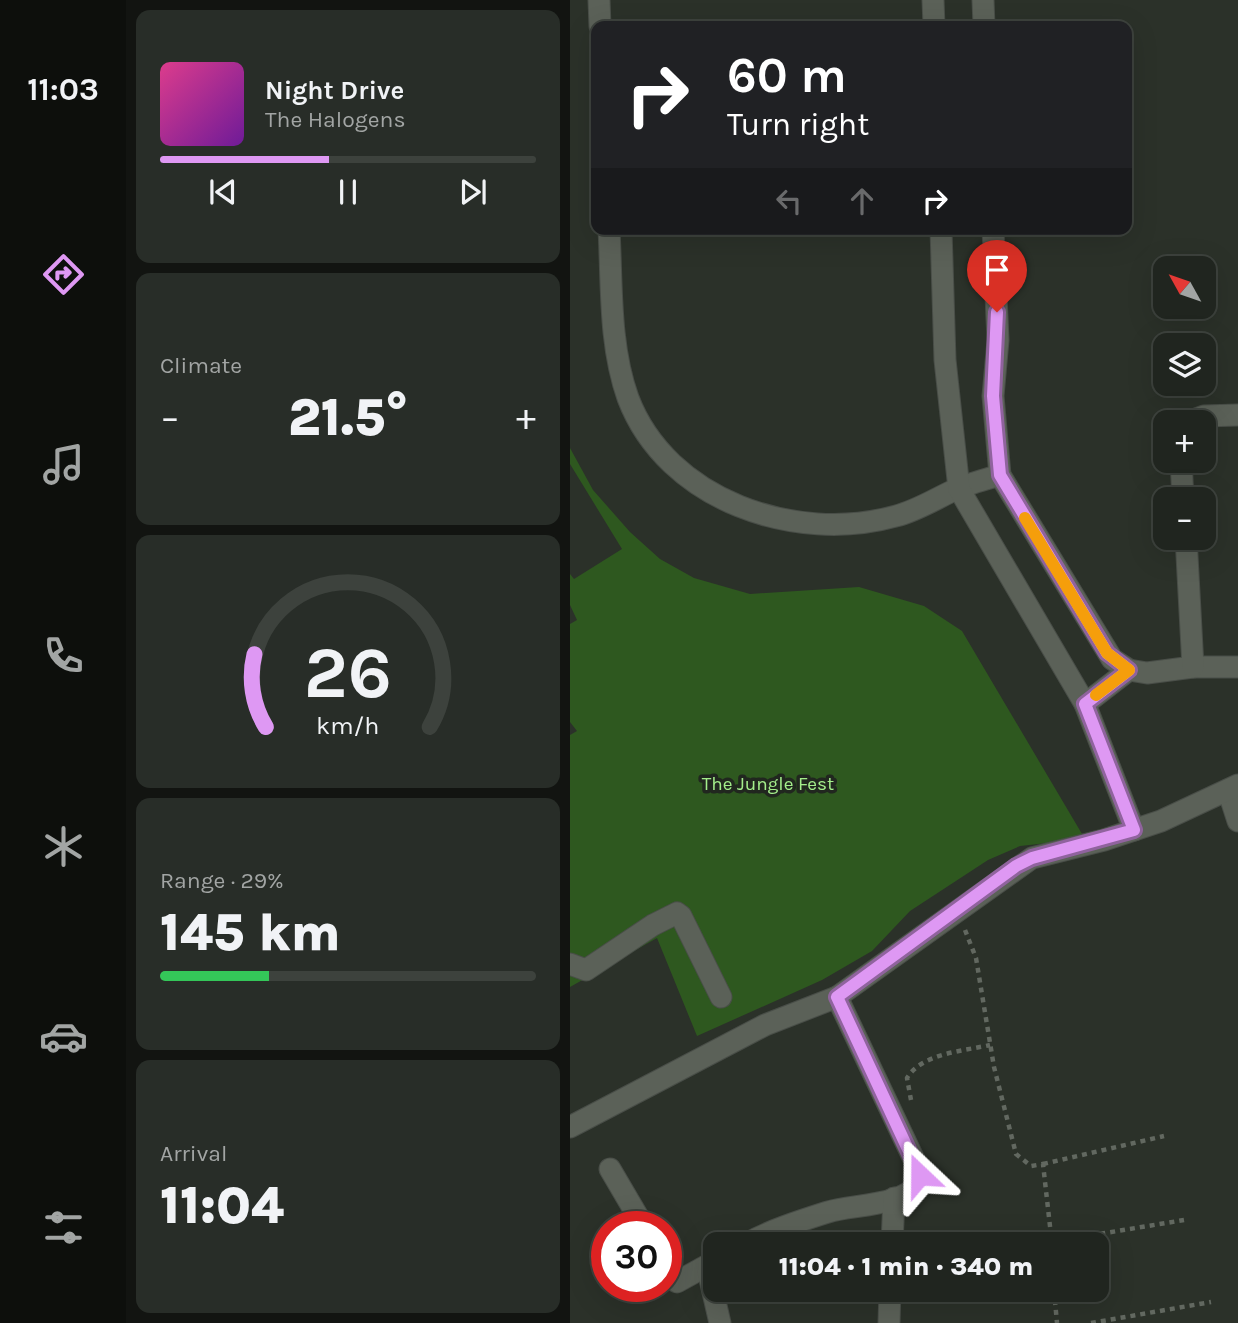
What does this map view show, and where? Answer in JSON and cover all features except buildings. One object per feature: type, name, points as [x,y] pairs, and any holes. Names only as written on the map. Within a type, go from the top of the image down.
[{"type":"street","points":[[599,0],[600,21]]},
{"type":"street","points":[[933,0],[933,21]]},
{"type":"street","points":[[983,0],[984,21]]},
{"type":"street","points":[[609,235],[615,343],[628,398],[655,445],[670,463],[694,481],[748,511],[806,523],[827,524],[863,523],[896,517],[959,488],[1000,475]]},
{"type":"street","points":[[940,235],[945,360],[959,488],[1085,704],[1134,830]]},
{"type":"street","points":[[993,235],[998,340],[993,396],[1000,475],[1107,653],[1129,670],[1147,673],[1193,667],[1237,667]]},
{"type":"street","points":[[1216,416],[1237,415]]},
{"type":"street","points":[[1187,550],[1193,667]]},
{"type":"street","points":[[1085,704],[1129,670]]},
{"type":"street","points":[[570,1126],[765,1025],[837,997],[1032,858],[1134,830],[1233,788],[1237,821]]},
{"type":"street","points":[[570,964],[586,970],[653,925],[677,913],[681,916],[720,998]]},
{"type":"street","points":[[778,1232],[830,1212],[894,1198],[916,1187],[920,1182],[918,1168],[837,997]]},
{"type":"street","points":[[610,1169],[635,1211]]},
{"type":"street","points":[[893,1232],[894,1198]]},
{"type":"street","points":[[682,1279],[703,1267]]},
{"type":"street","points":[[717,1302],[720,1323]]},
{"type":"street","points":[[889,1323],[890,1302]]},
{"type":"path","points":[[957,910],[976,958],[990,1045],[1016,1154],[1031,1166],[1164,1136]]},
{"type":"path","points":[[912,1102],[907,1078],[912,1069],[943,1056],[990,1045]]},
{"type":"path","points":[[1043,1164],[1050,1232]]},
{"type":"path","points":[[1109,1233],[1184,1220]]},
{"type":"path","points":[[1055,1302],[1056,1323]]},
{"type":"path","points":[[1091,1323],[1211,1302]]},
{"type":"green space","name":"The Jungle Fest","points":[[570,448],[593,490],[630,532],[660,559],[694,578],[750,594],[859,587],[924,606],[962,631],[1085,839],[1020,846],[988,860],[910,911],[872,951],[822,980],[697,1036],[657,938],[570,987],[570,735],[577,731],[570,722],[570,624],[577,620],[570,605],[570,574],[574,579],[622,549],[570,464]]},
{"type":"slow traffic","points":[[1025,518],[1107,653],[1112,660],[1129,670],[1096,695]]},
{"type":"route","points":[[920,1175],[837,997],[1016,866],[1032,858],[1134,830],[1085,704],[1129,670],[1112,660],[1107,653],[1000,475],[993,396],[998,340],[997,312]]}]
